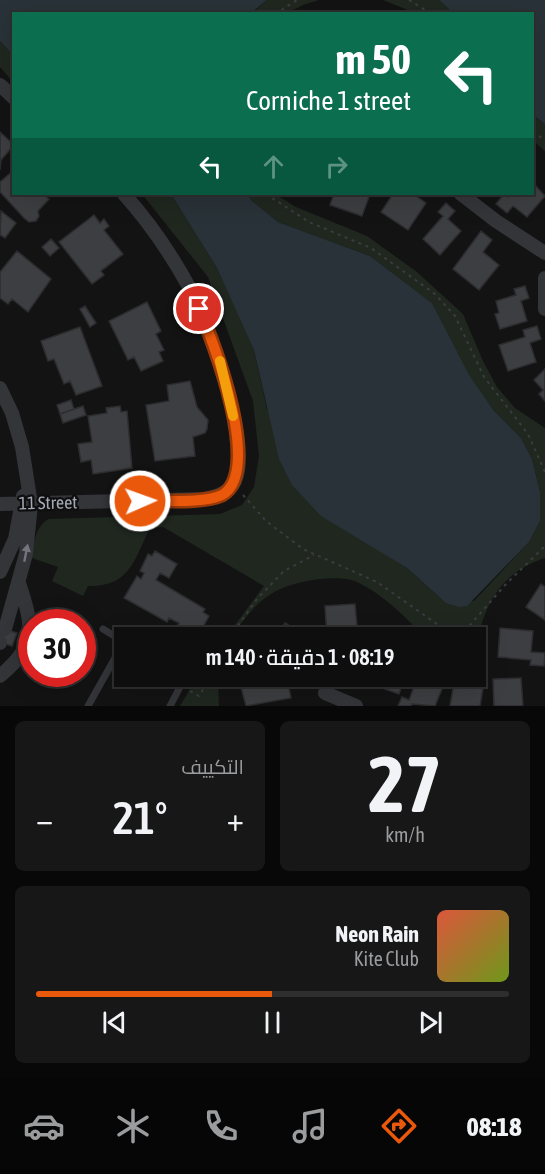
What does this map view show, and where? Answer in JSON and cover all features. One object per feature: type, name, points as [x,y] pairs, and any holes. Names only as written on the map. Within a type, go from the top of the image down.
[{"type":"street","points":[[0,85],[12,96]]},
{"type":"street","points":[[125,195],[168,250],[190,289],[208,329],[228,391],[234,423],[238,465],[234,483]]},
{"type":"street","points":[[462,195],[545,253]]},
{"type":"street","points":[[545,278],[545,309]]},
{"type":"street","points":[[0,388],[12,413],[22,447],[26,483],[27,547],[19,583],[6,606],[2,638]]},
{"type":"street","name":"11 Street","points":[[0,504],[204,499],[222,495],[234,483]]},
{"type":"street","points":[[0,572],[13,545],[26,504]]},
{"type":"street","points":[[19,583],[27,609]]},
{"type":"street","points":[[0,676],[18,660]]},
{"type":"street","points":[[325,693],[357,706]]},
{"type":"lane","points":[[103,629],[114,636]]},
{"type":"lane","points":[[88,706],[114,660]]},
{"type":"lane","points":[[170,706],[180,687]]},
{"type":"path","points":[[278,12],[297,0]]},
{"type":"path","points":[[410,0],[429,12]]},
{"type":"path","points":[[268,195],[309,222],[371,248],[435,294],[455,316],[484,377],[528,434],[545,472]]},
{"type":"path","points":[[234,483],[266,521],[314,555],[377,582],[436,626],[453,630],[470,625],[506,584],[545,546]]},
{"type":"path","points":[[237,627],[257,599],[284,571],[314,555]]},
{"type":"path","points":[[184,687],[199,696],[204,687]]},
{"type":"shaded area","points":[[0,0],[267,0],[252,12],[12,12],[12,54],[0,41]]},
{"type":"shaded area","points":[[267,0],[319,0],[289,12],[253,12]]},
{"type":"shaded area","points":[[383,0],[439,0],[452,12],[413,12]]},
{"type":"shaded area","points":[[439,0],[545,0],[545,124],[534,116],[534,12],[452,12]]},
{"type":"shaded area","points":[[0,41],[12,54],[12,81],[0,67]]},
{"type":"shaded area","points":[[534,116],[545,124],[545,151],[534,142]]},
{"type":"shaded area","points":[[143,195],[172,195],[217,268],[239,314],[254,350],[267,409],[377,549],[407,568],[437,595],[474,601],[529,542],[540,521],[540,492],[532,459],[521,438],[494,411],[468,375],[432,303],[370,256],[278,222],[248,195],[277,195],[296,207],[367,236],[417,272],[463,314],[497,387],[515,408],[545,428],[545,558],[529,564],[506,581],[490,603],[481,627],[415,627],[393,606],[367,587],[353,580],[339,578],[304,582],[279,590],[259,604],[239,627],[233,627],[264,586],[163,527],[150,528],[134,561],[122,577],[102,585],[88,586],[83,596],[52,581],[58,567],[32,558],[38,530],[49,519],[220,514],[242,505],[254,487],[259,456],[253,401],[208,277]]},
{"type":"shaded area","points":[[172,195],[248,195],[278,222],[370,256],[432,303],[469,375],[494,411],[521,438],[532,459],[540,492],[540,521],[529,542],[467,606],[459,607],[446,603],[407,568],[321,516],[292,485],[279,459],[254,350],[217,268]]},
{"type":"shaded area","points":[[191,687],[218,687],[219,706],[180,706]]},
{"type":"building","points":[[0,132],[12,143],[12,147],[1,160],[0,170]]},
{"type":"building","points":[[12,172],[12,195],[46,195],[45,196],[49,199],[38,211],[39,216],[36,221],[29,222],[24,218],[0,192],[0,182]]},
{"type":"building","points":[[535,185],[545,196],[527,217],[513,206],[507,213],[496,204],[503,195],[508,197],[510,195],[534,195]]},
{"type":"building","points":[[334,195],[370,195],[362,216],[330,205]]},
{"type":"building","points":[[392,195],[414,195],[426,203],[408,230],[381,212]]},
{"type":"building","points":[[446,203],[455,211],[448,219],[461,231],[440,255],[423,239],[443,216],[438,212]]},
{"type":"building","points":[[1,211],[16,223],[5,238],[0,235]]},
{"type":"building","points":[[94,215],[100,223],[104,219],[109,226],[104,230],[123,254],[101,271],[104,275],[92,284],[59,242]]},
{"type":"building","points":[[481,231],[492,240],[483,252],[499,265],[479,290],[453,269]]},
{"type":"building","points":[[51,239],[59,248],[50,256],[42,247]]},
{"type":"building","points":[[17,251],[51,279],[28,312],[12,299],[8,304],[0,298],[0,272]]},
{"type":"building","points":[[525,286],[529,298],[521,301],[527,321],[500,329],[495,314],[499,313],[496,301],[516,295],[514,289]]},
{"type":"building","points":[[147,302],[161,331],[156,334],[164,350],[159,352],[163,361],[141,371],[134,357],[128,360],[109,321]]},
{"type":"building","points":[[85,306],[96,323],[90,327],[80,309]]},
{"type":"building","points":[[537,326],[541,339],[530,343],[536,362],[508,371],[499,345],[525,337],[523,330]]},
{"type":"building","points":[[80,327],[102,386],[76,395],[70,381],[64,384],[54,359],[48,361],[41,341]]},
{"type":"building","points":[[545,369],[545,401],[539,394],[543,390],[534,380]]},
{"type":"building","points":[[190,381],[197,407],[208,420],[207,429],[205,433],[193,437],[195,456],[155,461],[146,405],[169,401],[167,385]]},
{"type":"building","points":[[71,400],[74,409],[60,414],[57,405]]},
{"type":"building","points":[[83,406],[86,415],[63,423],[60,414]]},
{"type":"building","points":[[120,406],[121,412],[127,411],[132,468],[93,474],[91,460],[81,462],[78,444],[92,442],[88,416],[107,413],[106,408]]},
{"type":"building","points":[[155,551],[177,564],[169,578],[160,573],[156,580],[205,609],[203,612],[209,616],[203,627],[177,627],[179,623],[169,618],[167,622],[124,598],[137,576],[141,579],[144,573],[140,571],[148,554],[152,556]]},
{"type":"building","points":[[541,584],[545,587],[545,620],[526,607]]},
{"type":"building","points":[[355,604],[357,627],[326,627],[325,606]]},
{"type":"building","points":[[0,628],[17,633],[12,646],[0,642]]},
{"type":"building","points":[[500,628],[533,631],[531,652],[545,653],[544,666],[530,665],[531,660],[498,657]]},
{"type":"building","points":[[521,678],[523,706],[494,706],[493,679]]},
{"type":"building","points":[[241,687],[289,687],[291,698],[246,706]]},
{"type":"building","points":[[386,687],[401,687],[399,694],[385,689]]},
{"type":"building","points":[[414,687],[443,687],[435,706],[412,704],[411,706],[398,706],[402,697],[409,700]]},
{"type":"building","points":[[453,687],[483,688],[480,706],[450,706]]},
{"type":"slow traffic","points":[[220,361],[233,416]]},
{"type":"route","points":[[140,501],[213,498],[229,489],[237,474],[234,423],[228,391],[219,360],[199,309]]}]
